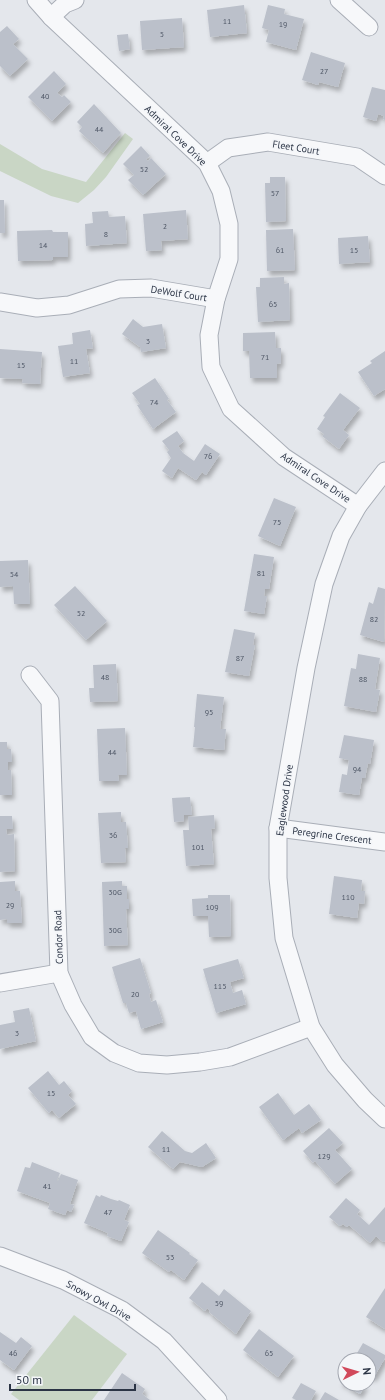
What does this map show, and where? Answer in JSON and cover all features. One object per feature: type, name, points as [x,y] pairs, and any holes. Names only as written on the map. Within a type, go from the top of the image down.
[{"type":"street","name":"Admiral Cove Drive","points":[[36,0],[51,17],[207,163],[221,191],[229,224],[229,259],[216,299],[209,335],[210,367],[231,409],[284,457],[358,506]]},
{"type":"street","points":[[51,17],[65,4],[75,0]]},
{"type":"street","points":[[339,0],[369,26]]},
{"type":"street","name":"Fleet Court","points":[[207,163],[228,148],[268,142],[357,157],[385,176]]},
{"type":"street","name":"DeWolf Court","points":[[0,302],[37,308],[69,305],[119,289],[151,288],[216,299]]},
{"type":"street","name":"Eaglewood Drive","points":[[385,470],[358,506],[342,536],[324,584],[306,668],[278,828],[278,878],[284,938],[311,1027],[335,1065],[365,1100],[385,1119]]},
{"type":"street","name":"Condor Road","points":[[30,675],[50,701],[59,973],[73,1005],[92,1037],[114,1053],[139,1063],[167,1065],[230,1057],[311,1027]]},
{"type":"street","name":"Peregrine Crescent","points":[[278,828],[385,842]]},
{"type":"street","points":[[0,983],[59,973]]},
{"type":"street","name":"Snowy Owl Drive","points":[[0,1256],[62,1280],[122,1310],[164,1341],[218,1400]]},
{"type":"green space","points":[[125,133],[133,139],[106,177],[94,190],[78,203],[51,196],[0,171],[0,144],[42,169],[86,182]]},
{"type":"green space","points":[[74,1315],[127,1354],[92,1400],[19,1400],[11,1394]]},
{"type":"building","points":[[244,5],[247,33],[210,37],[207,10]]},
{"type":"building","points":[[268,5],[285,9],[284,14],[304,19],[296,50],[266,42],[269,30],[262,28]]},
{"type":"building","points":[[182,18],[184,47],[142,50],[140,21]]},
{"type":"building","points":[[7,26],[19,39],[13,44],[28,59],[10,76],[0,66],[0,32]]},
{"type":"building","points":[[128,34],[130,49],[119,51],[117,35]]},
{"type":"building","points":[[311,52],[345,63],[338,87],[319,82],[318,85],[302,80]]},
{"type":"building","points":[[54,71],[66,84],[57,93],[62,97],[64,95],[71,102],[52,121],[28,97]]},
{"type":"building","points":[[372,87],[385,90],[385,120],[383,119],[384,116],[378,114],[376,121],[363,117]]},
{"type":"building","points":[[94,104],[121,133],[103,153],[79,131],[82,127],[77,122]]},
{"type":"building","points":[[141,146],[150,156],[146,159],[148,161],[151,158],[166,174],[143,195],[128,180],[134,175],[123,164]]},
{"type":"building","points":[[270,177],[285,177],[286,221],[266,222],[265,183],[270,183]]},
{"type":"building","points":[[0,200],[4,200],[5,233],[0,233]]},
{"type":"building","points":[[186,210],[188,239],[161,241],[162,250],[146,251],[143,214]]},
{"type":"building","points":[[108,211],[109,217],[125,216],[127,243],[86,246],[85,224],[93,223],[92,212]]},
{"type":"building","points":[[293,229],[295,270],[267,271],[266,230]]},
{"type":"building","points":[[52,230],[53,232],[68,232],[68,257],[53,257],[53,260],[18,261],[17,231]]},
{"type":"building","points":[[368,236],[370,262],[339,264],[338,238]]},
{"type":"building","points":[[284,277],[284,284],[289,283],[290,320],[258,322],[256,287],[260,287],[260,278]]},
{"type":"building","points":[[133,319],[143,327],[162,324],[166,348],[141,352],[140,347],[122,334]]},
{"type":"building","points":[[90,330],[93,348],[86,349],[90,373],[63,377],[58,346],[73,344],[72,333]]},
{"type":"building","points":[[275,332],[276,348],[281,348],[281,363],[277,364],[277,378],[250,378],[249,351],[243,351],[243,333]]},
{"type":"building","points":[[0,349],[42,352],[40,384],[22,383],[23,379],[0,378]]},
{"type":"building","points":[[385,351],[385,389],[374,396],[358,372],[372,363],[370,361]]},
{"type":"building","points":[[155,378],[169,399],[167,400],[176,412],[153,429],[137,405],[140,404],[132,393]]},
{"type":"building","points":[[340,393],[360,408],[343,430],[349,435],[339,449],[322,436],[324,434],[317,429],[325,417],[323,416]]},
{"type":"building","points":[[177,431],[184,441],[178,446],[183,453],[194,461],[205,444],[220,454],[206,475],[202,472],[196,480],[178,468],[172,478],[162,471],[171,458],[167,452],[169,450],[162,441]]},
{"type":"building","points":[[274,498],[296,507],[280,546],[258,536]]},
{"type":"building","points":[[254,554],[274,557],[269,589],[265,589],[264,596],[267,596],[264,614],[244,611]]},
{"type":"building","points":[[28,560],[30,604],[14,604],[13,586],[0,587],[0,561]]},
{"type":"building","points":[[75,586],[107,621],[86,640],[54,605]]},
{"type":"building","points":[[378,587],[385,589],[384,642],[360,635],[369,602],[373,604]]},
{"type":"building","points":[[234,629],[255,633],[253,645],[255,645],[249,676],[225,672]]},
{"type":"building","points":[[358,654],[380,658],[375,689],[380,690],[376,712],[344,706],[351,668],[356,669]]},
{"type":"building","points":[[116,664],[118,701],[90,702],[89,688],[94,688],[93,665]]},
{"type":"building","points":[[197,694],[224,697],[220,729],[226,729],[224,750],[193,747]]},
{"type":"building","points":[[125,728],[127,775],[118,775],[119,781],[99,781],[97,729]]},
{"type":"building","points":[[344,735],[374,740],[370,764],[368,763],[365,778],[362,778],[359,795],[339,792],[342,774],[347,775],[349,760],[339,758]]},
{"type":"building","points":[[0,742],[7,742],[7,749],[11,749],[12,762],[8,762],[8,770],[11,770],[12,795],[0,795]]},
{"type":"building","points":[[190,797],[192,815],[184,815],[184,821],[174,822],[172,798]]},
{"type":"building","points":[[121,812],[121,822],[126,822],[128,848],[125,848],[126,862],[101,863],[98,813]]},
{"type":"building","points":[[214,815],[215,828],[211,829],[214,864],[186,866],[183,830],[189,830],[188,817]]},
{"type":"building","points":[[0,816],[12,816],[13,829],[6,829],[7,835],[14,834],[15,871],[0,872]]},
{"type":"building","points":[[334,876],[362,880],[361,891],[365,891],[364,904],[359,903],[357,918],[329,914]]},
{"type":"building","points":[[15,881],[15,891],[20,891],[22,923],[7,923],[7,919],[0,920],[0,882]]},
{"type":"building","points":[[122,881],[122,886],[127,886],[127,899],[129,899],[129,909],[126,909],[128,945],[104,946],[102,882]]},
{"type":"building","points":[[208,895],[230,895],[231,936],[209,937],[208,916],[193,916],[192,899],[208,898]]},
{"type":"building","points":[[140,958],[151,993],[149,994],[151,1002],[156,1000],[163,1022],[141,1029],[136,1011],[129,1013],[126,1003],[123,1003],[112,967]]},
{"type":"building","points":[[238,959],[244,978],[230,982],[233,993],[242,990],[246,1004],[216,1013],[203,969]]},
{"type":"building","points":[[29,1008],[36,1041],[0,1049],[0,1025],[15,1022],[13,1011]]},
{"type":"building","points":[[48,1071],[59,1085],[64,1081],[72,1091],[68,1095],[76,1104],[59,1118],[52,1110],[49,1113],[28,1088]]},
{"type":"building","points":[[278,1093],[294,1115],[309,1104],[321,1120],[302,1133],[299,1128],[283,1140],[259,1107]]},
{"type":"building","points":[[329,1128],[343,1143],[335,1150],[352,1169],[335,1184],[315,1161],[313,1163],[303,1151]]},
{"type":"building","points":[[162,1131],[185,1151],[192,1153],[206,1143],[216,1158],[202,1167],[180,1162],[173,1169],[148,1147]]},
{"type":"building","points":[[32,1162],[60,1173],[57,1180],[58,1181],[61,1174],[78,1180],[70,1204],[74,1205],[71,1212],[67,1210],[65,1215],[48,1209],[50,1203],[17,1191],[25,1167],[30,1168]]},
{"type":"building","points":[[96,1195],[119,1200],[130,1205],[124,1220],[129,1222],[121,1241],[107,1236],[108,1233],[84,1223]]},
{"type":"building","points":[[346,1198],[360,1210],[357,1214],[369,1225],[385,1207],[385,1241],[383,1242],[376,1236],[370,1243],[349,1225],[347,1227],[343,1224],[340,1226],[329,1217]]},
{"type":"building","points":[[158,1230],[198,1260],[184,1280],[171,1270],[169,1272],[142,1253]]},
{"type":"building","points":[[202,1282],[219,1296],[224,1289],[251,1311],[236,1334],[209,1312],[210,1311],[207,1308],[205,1311],[189,1298]]},
{"type":"building","points":[[385,1288],[385,1329],[366,1317]]},
{"type":"building","points":[[259,1329],[294,1356],[278,1377],[243,1350]]},
{"type":"building","points":[[0,1332],[16,1343],[21,1337],[32,1346],[14,1370],[0,1360]]},
{"type":"building","points":[[363,1343],[385,1355],[385,1358],[377,1372],[377,1352],[358,1352]]},
{"type":"building","points":[[122,1373],[145,1389],[142,1394],[150,1400],[104,1400]]},
{"type":"building","points":[[301,1383],[316,1391],[311,1400],[296,1400],[292,1398]]},
{"type":"building","points":[[325,1392],[339,1400],[320,1400]]}]
